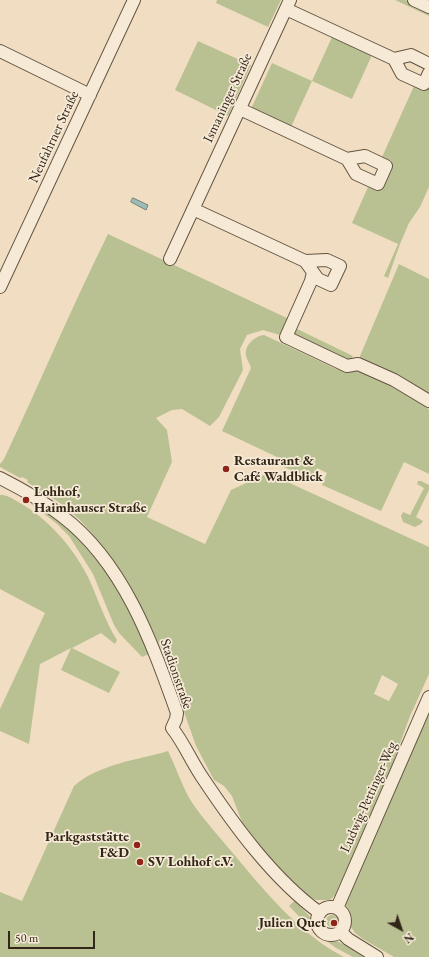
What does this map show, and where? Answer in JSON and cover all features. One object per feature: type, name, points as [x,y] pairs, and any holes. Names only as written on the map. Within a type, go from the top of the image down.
[{"type":"street","name":"Neufahrner Straße","points":[[0,287],[134,0]]},
{"type":"street","points":[[414,0],[429,7]]},
{"type":"street","points":[[288,5],[394,59],[402,74],[424,84],[429,73]]},
{"type":"street","name":"Ismaninger Straße","points":[[170,260],[288,5]]},
{"type":"street","points":[[0,50],[90,95]]},
{"type":"street","points":[[394,59],[411,55],[429,64]]},
{"type":"street","points":[[240,109],[347,159]]},
{"type":"street","points":[[193,209],[305,261],[327,260],[340,266],[331,285],[318,279],[305,261]]},
{"type":"street","points":[[313,272],[286,337],[347,366],[358,364],[394,380],[429,401]]},
{"type":"street","name":"Stadionstraße","points":[[0,478],[27,492],[63,516],[88,540],[108,564],[135,610],[159,663],[176,713],[176,719],[172,728],[180,738],[201,776],[257,852],[299,897],[320,913]]},
{"type":"street","name":"Ludwig-Pettinger-Weg","points":[[337,908],[429,697]]},
{"type":"street","points":[[329,907],[337,908],[341,911],[345,919],[343,928],[337,933],[330,934],[323,932],[317,919],[320,913],[329,907]]},
{"type":"street","points":[[340,931],[348,939],[377,957]]},
{"type":"green space","points":[[217,0],[281,0],[268,27],[216,3]]},
{"type":"green space","points":[[395,0],[408,1],[410,6],[419,10],[424,9],[429,11],[429,16]]},
{"type":"green space","points":[[332,37],[372,55],[352,99],[312,81]]},
{"type":"green space","points":[[198,41],[251,65],[228,116],[175,90]]},
{"type":"green space","points":[[272,63],[312,81],[291,127],[251,109]]},
{"type":"green space","points":[[429,80],[429,187],[420,207],[409,223],[388,278],[384,276],[398,244],[352,223],[368,187],[379,191],[392,161],[382,157],[414,86],[424,91]]},
{"type":"green space","points":[[108,234],[289,319],[283,333],[280,335],[263,330],[247,335],[240,349],[243,370],[219,417],[210,426],[182,409],[172,410],[156,418],[167,430],[172,462],[147,517],[205,544],[231,490],[268,473],[429,547],[429,674],[410,716],[378,804],[335,895],[330,900],[316,900],[305,894],[245,830],[232,796],[224,786],[214,780],[196,746],[163,652],[140,605],[125,578],[96,538],[80,520],[60,503],[27,482],[28,480],[22,477],[20,478],[0,467],[0,464],[4,459]],"holes":[[[382,675],[398,684],[389,701],[374,694]]]},
{"type":"green space","points":[[399,264],[429,279],[429,393],[360,360],[360,356]]},
{"type":"green space","points":[[295,328],[353,356],[351,359],[341,360],[295,335]]},
{"type":"green space","points":[[264,335],[334,368],[341,370],[359,370],[424,402],[429,410],[429,474],[404,462],[381,511],[322,485],[327,473],[317,468],[311,479],[277,464],[279,458],[222,431],[251,368],[246,356],[248,345],[257,337]]},
{"type":"green space","points":[[418,481],[429,485],[429,490],[416,517],[423,521],[415,527],[403,522],[401,516],[403,512],[410,515],[424,488],[417,484]]},
{"type":"green space","points":[[0,495],[13,499],[25,506],[44,520],[62,538],[77,558],[89,579],[105,618],[117,640],[115,644],[101,633],[72,648],[120,672],[109,693],[61,670],[71,648],[40,664],[29,744],[0,731],[0,709],[45,613],[0,589]]},
{"type":"green space","points":[[33,501],[54,517],[84,544],[101,564],[126,603],[149,654],[142,657],[119,633],[114,625],[93,574],[69,536],[56,523],[31,504]]},
{"type":"green space","points":[[429,709],[429,957],[394,957],[355,933],[351,927],[352,917],[344,901]]},
{"type":"green space","name":"SV Lohhof e.V.","points":[[168,751],[191,801],[256,881],[283,910],[312,936],[344,957],[0,957],[0,892],[22,901],[74,786],[95,773],[107,768],[131,760]]},
{"type":"green space","points":[[295,900],[311,918],[313,931],[289,906]]},
{"type":"green space","points":[[330,915],[334,915],[338,921],[334,927],[330,927],[326,923],[326,919]]},
{"type":"green space","points":[[324,939],[335,940],[366,957],[353,957],[336,948]]},
{"type":"water","points":[[133,198],[148,205],[146,210],[131,202]]},
{"type":"place","name":"Restaurant & Café Waldblick","points":[[226,469]]},
{"type":"place","name":"Lohhof, Haimhauser Straße","points":[[26,500]]},
{"type":"place","name":"Parkgaststätte F&D","points":[[137,845]]},
{"type":"place","name":"SV Lohhof e.V.","points":[[140,862]]},
{"type":"place","name":"Julien Quet","points":[[334,923]]}]
